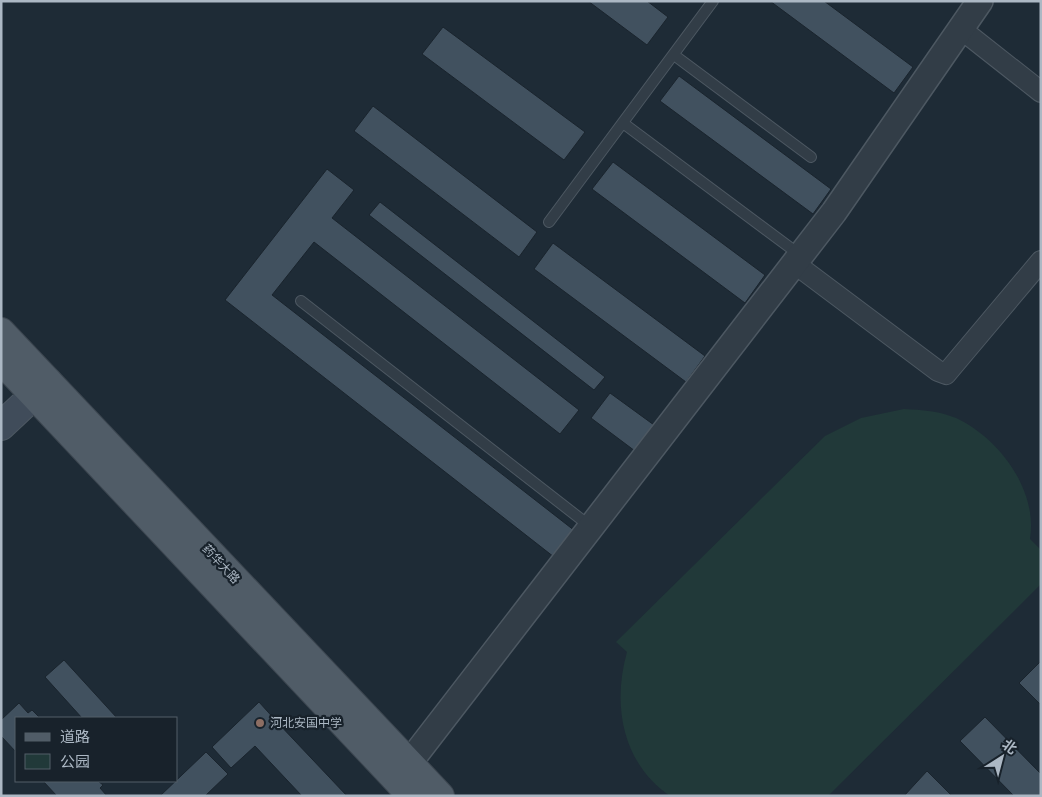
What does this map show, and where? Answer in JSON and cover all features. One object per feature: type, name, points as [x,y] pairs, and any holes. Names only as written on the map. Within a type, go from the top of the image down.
[{"type":"main road","name":"药华大路","points":[[1,332],[41,388],[412,796]]},
{"type":"main road","name":"药华大路","points":[[1,360],[41,388],[440,796]]},
{"type":"main road","points":[[1,426],[41,388]]},
{"type":"street","points":[[409,763],[839,204],[980,1]]},
{"type":"street","points":[[961,29],[1041,92]]},
{"type":"street","points":[[797,259],[938,371],[946,374],[956,366],[1041,261]]},
{"type":"lane","points":[[549,222],[713,1]]},
{"type":"lane","points":[[674,55],[811,158]]},
{"type":"lane","points":[[623,123],[797,259]]},
{"type":"lane","points":[[301,301],[591,527]]},
{"type":"green space","points":[[904,409],[937,412],[956,418],[987,438],[1000,452],[1021,484],[1028,502],[1031,521],[1030,539],[1041,550],[1041,584],[828,796],[670,796],[654,783],[641,767],[631,750],[621,712],[623,672],[627,652],[616,642],[825,436],[861,418]]},
{"type":"building","points":[[588,1],[647,1],[668,17],[647,45]]},
{"type":"building","points":[[770,1],[824,1],[913,67],[894,93]]},
{"type":"building","points":[[443,27],[585,132],[564,160],[422,54]]},
{"type":"building","points":[[679,76],[831,189],[813,214],[660,101]]},
{"type":"building","points":[[373,106],[537,232],[519,257],[354,131]]},
{"type":"building","points":[[613,162],[765,275],[745,303],[592,189]]},
{"type":"building","points":[[327,169],[354,190],[332,218],[579,410],[560,434],[314,242],[272,295],[575,531],[554,557],[225,300]]},
{"type":"building","points":[[380,202],[605,377],[594,390],[369,215]]},
{"type":"building","points":[[553,243],[705,356],[686,382],[534,269]]},
{"type":"building","points":[[610,393],[654,425],[635,451],[591,418]]},
{"type":"building","points":[[64,660],[116,717],[81,717],[45,677]]},
{"type":"building","points":[[1041,661],[1041,705],[1019,683]]},
{"type":"building","points":[[259,702],[347,796],[302,796],[255,746],[231,768],[212,747]]},
{"type":"building","points":[[19,703],[28,713],[32,710],[39,717],[15,717],[15,751],[1,736],[1,720]]},
{"type":"building","points":[[985,717],[1041,774],[1041,796],[1014,796],[960,741]]},
{"type":"building","points":[[206,752],[228,774],[205,796],[160,796],[175,782],[178,782],[178,779]]},
{"type":"building","points":[[927,771],[952,796],[904,796]]},
{"type":"building","points":[[44,782],[99,782],[103,785],[100,788],[107,796],[57,796]]},
{"type":"place","name":"河北安国中学","points":[[260,723]]}]
